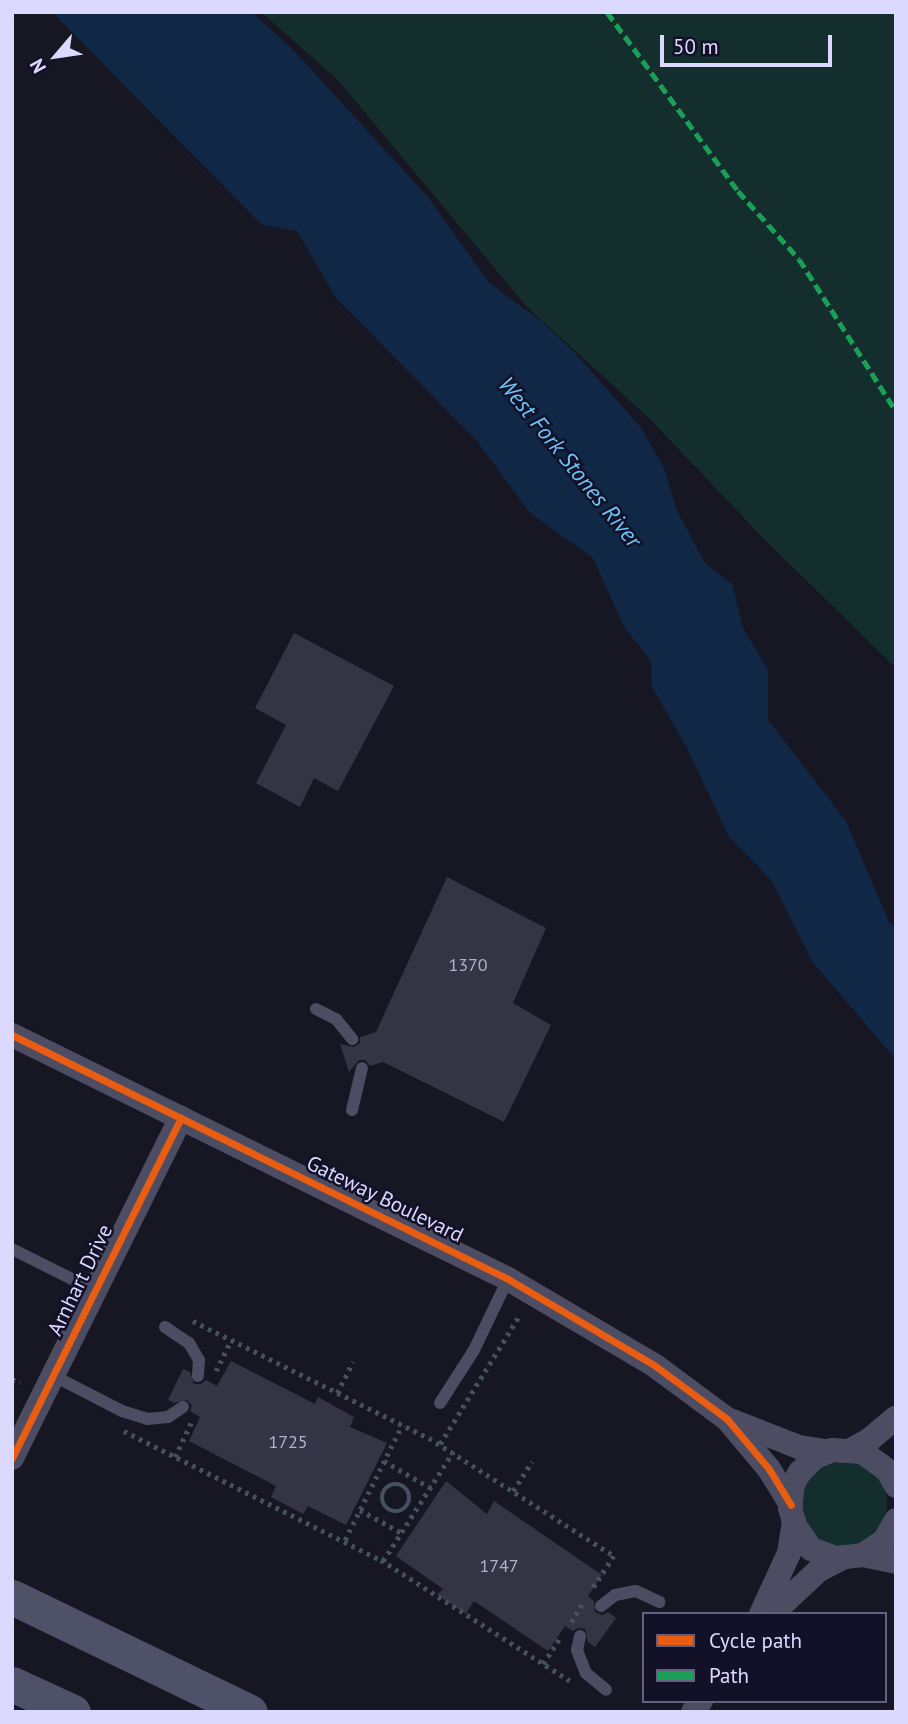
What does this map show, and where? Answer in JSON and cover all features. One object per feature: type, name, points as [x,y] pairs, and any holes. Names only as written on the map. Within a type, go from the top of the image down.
[{"type":"main road","points":[[12,1597],[250,1712]]},
{"type":"main road","points":[[12,1684],[73,1712]]},
{"type":"street","name":"Gateway Boulevard","points":[[12,1035],[508,1279],[654,1365],[727,1419]]},
{"type":"street","name":"Arnhart Drive","points":[[12,1458],[181,1118]]},
{"type":"street","points":[[762,1612],[789,1553],[793,1484],[800,1472],[814,1458],[869,1440],[896,1417]]},
{"type":"street","points":[[727,1419],[799,1447],[840,1451],[878,1461],[896,1486]]},
{"type":"street","points":[[727,1419],[769,1469],[811,1549],[836,1558],[854,1556],[896,1562]]},
{"type":"street","points":[[774,1612],[819,1570],[884,1541],[896,1520]]},
{"type":"lane","points":[[316,1009],[336,1019],[352,1040]]},
{"type":"lane","points":[[352,1110],[362,1068]]},
{"type":"lane","points":[[12,1249],[94,1290]]},
{"type":"lane","points":[[440,1403],[474,1350],[508,1279]]},
{"type":"lane","points":[[165,1327],[189,1343],[200,1360],[198,1376]]},
{"type":"lane","points":[[52,1375],[121,1411],[148,1419],[169,1417],[183,1407]]},
{"type":"lane","points":[[601,1606],[615,1595],[636,1591],[660,1602]]},
{"type":"lane","points":[[580,1636],[578,1650],[586,1673],[606,1690]]},
{"type":"path","points":[[440,1444],[519,1316]]},
{"type":"path","points":[[192,1321],[440,1444],[614,1556],[543,1664]]},
{"type":"path","points":[[214,1375],[231,1340]]},
{"type":"path","points":[[337,1393],[353,1362]]},
{"type":"path","points":[[12,1379],[20,1382]]},
{"type":"path","points":[[175,1457],[192,1422]]},
{"type":"path","points":[[345,1540],[402,1424]]},
{"type":"path","points":[[114,1427],[345,1540],[575,1684]]},
{"type":"path","points":[[383,1562],[453,1452]]},
{"type":"path","points":[[384,1461],[431,1488]]},
{"type":"path","points":[[513,1491],[532,1462]]},
{"type":"path","points":[[402,1486],[408,1474]]},
{"type":"path","points":[[391,1485],[402,1486],[409,1494],[407,1505],[397,1511],[388,1509],[383,1503],[383,1492],[391,1485]]},
{"type":"path","points":[[371,1486],[383,1492]]},
{"type":"path","points":[[407,1505],[416,1510]]},
{"type":"path","points":[[382,1520],[388,1509]]},
{"type":"path","points":[[360,1510],[402,1533]]},
{"type":"green space","points":[[261,12],[896,12],[896,668],[766,541],[650,419],[527,307],[338,80]]},
{"type":"green space","points":[[844,1461],[868,1468],[880,1480],[887,1504],[880,1528],[868,1540],[844,1547],[820,1540],[808,1528],[801,1504],[808,1480],[820,1468]]},
{"type":"water","name":"West Fork Stones River","points":[[52,12],[252,12],[296,53],[427,196],[489,283],[541,321],[573,351],[642,429],[665,470],[676,509],[705,563],[732,584],[743,628],[768,670],[768,720],[846,821],[889,922],[896,928],[896,1060],[812,961],[771,880],[729,837],[687,748],[652,687],[651,661],[624,627],[593,558],[530,513],[477,441],[336,298],[297,231],[262,225]]},
{"type":"building","points":[[294,633],[394,686],[338,791],[314,778],[300,807],[256,783],[286,725],[255,708]]},
{"type":"building","points":[[447,877],[546,928],[513,1003],[551,1025],[504,1122],[383,1062],[370,1066],[365,1060],[359,1060],[349,1072],[340,1044],[354,1047],[360,1043],[360,1037],[376,1032]]},
{"type":"building","points":[[231,1361],[315,1404],[318,1397],[354,1417],[350,1427],[387,1443],[346,1525],[308,1506],[303,1514],[271,1497],[276,1486],[189,1441],[200,1417],[190,1411],[192,1406],[187,1400],[174,1403],[168,1400],[183,1369],[190,1372],[194,1384],[201,1384],[206,1380],[217,1386]]},
{"type":"building","points":[[446,1481],[487,1514],[494,1501],[602,1575],[588,1596],[594,1601],[595,1612],[602,1615],[608,1612],[616,1618],[595,1647],[588,1642],[585,1629],[578,1628],[573,1631],[565,1626],[548,1651],[474,1601],[466,1614],[437,1595],[443,1589],[396,1556]]},
{"type":"marked path","points":[[607,12],[738,191],[799,259],[896,411]]},
{"type":"cycle path","points":[[12,1035],[508,1279],[654,1365],[727,1419],[769,1469],[791,1505]]},
{"type":"cycle path","points":[[12,1458],[181,1118]]}]
